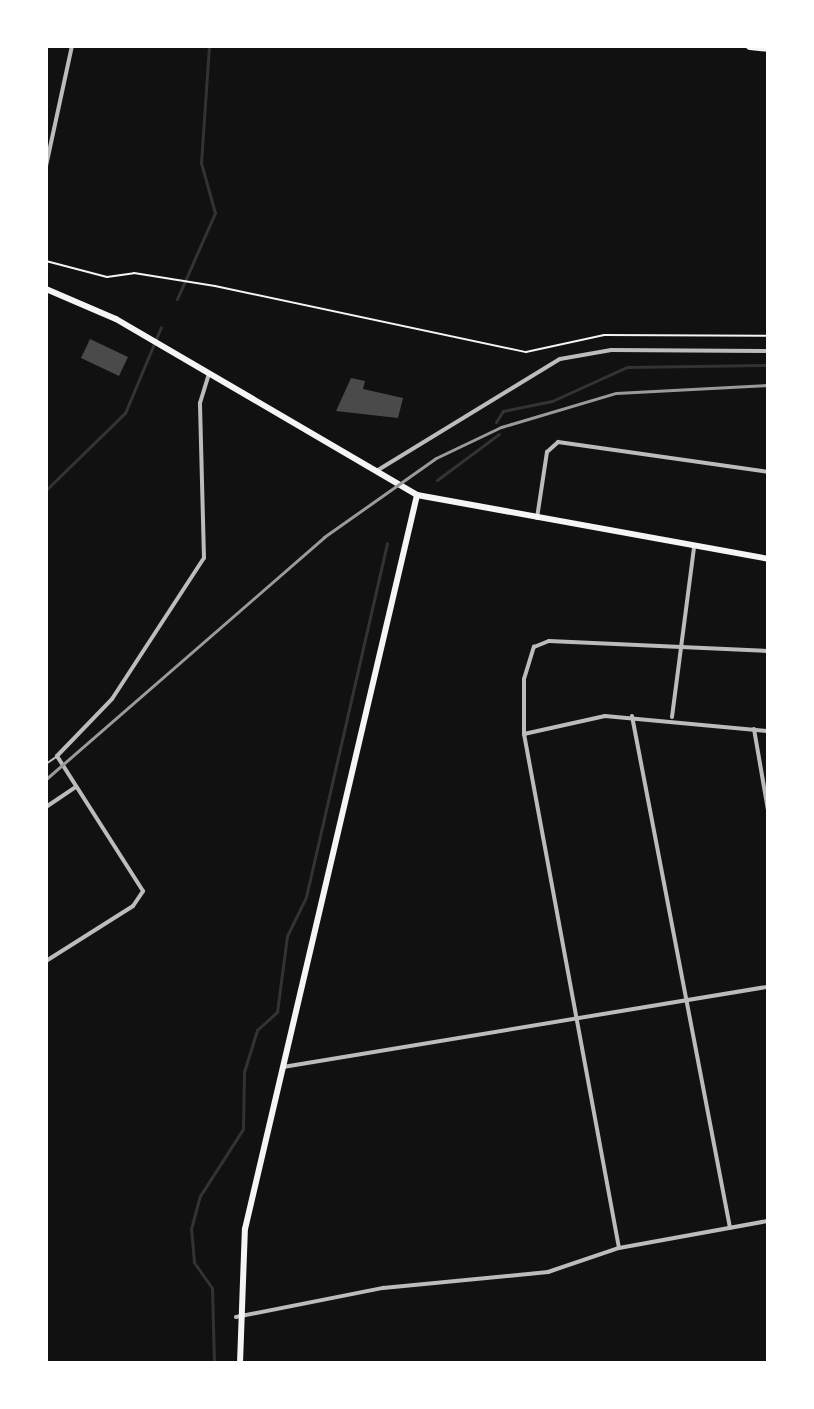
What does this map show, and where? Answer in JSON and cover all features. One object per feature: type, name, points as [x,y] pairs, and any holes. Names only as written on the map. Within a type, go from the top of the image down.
[{"type":"highway","points":[[750,46],[768,48]]},
{"type":"main road","points":[[46,289],[210,373],[417,495],[537,520],[768,559]]},
{"type":"main road","points":[[240,1363],[236,1317],[245,1229],[417,495]]},
{"type":"street","points":[[46,166],[72,46]]},
{"type":"street","points":[[378,470],[560,359],[611,350],[768,351]]},
{"type":"street","points":[[46,961],[133,906],[143,891],[138,875],[57,756],[112,699],[204,558],[200,403],[210,373]]},
{"type":"street","points":[[537,520],[552,443],[768,472]]},
{"type":"street","points":[[671,717],[694,548]]},
{"type":"street","points":[[619,1248],[524,734],[524,679],[540,642],[682,642],[768,651]]},
{"type":"street","points":[[524,734],[544,724],[632,716],[671,717],[768,731]]},
{"type":"street","points":[[632,716],[730,1228]]},
{"type":"street","points":[[754,729],[768,810]]},
{"type":"street","points":[[46,807],[76,787]]},
{"type":"street","points":[[283,1067],[768,987]]},
{"type":"street","points":[[236,1317],[383,1288],[548,1272],[619,1248],[768,1221]]},
{"type":"lane","points":[[46,764],[57,756]]},
{"type":"path","points":[[46,261],[107,277],[169,280],[526,352],[604,335],[768,336]]},
{"type":"building","points":[[90,339],[128,357],[119,376],[81,358]]},
{"type":"building","points":[[351,378],[365,381],[363,389],[403,398],[398,418],[336,411]]},
{"type":"waterway","points":[[177,299],[215,213],[201,163],[209,46]]},
{"type":"waterway","points":[[46,490],[125,413],[161,327]]},
{"type":"waterway","points":[[496,422],[503,411],[552,401],[627,367],[768,365]]},
{"type":"waterway","points":[[437,480],[499,434]]},
{"type":"waterway","points":[[214,1363],[212,1288],[194,1262],[191,1229],[200,1196],[243,1129],[244,1072],[257,1030],[277,1012],[287,936],[306,897],[387,543]]},
{"type":"railway","points":[[46,779],[324,537],[436,458],[501,427],[616,393],[768,385]]}]
